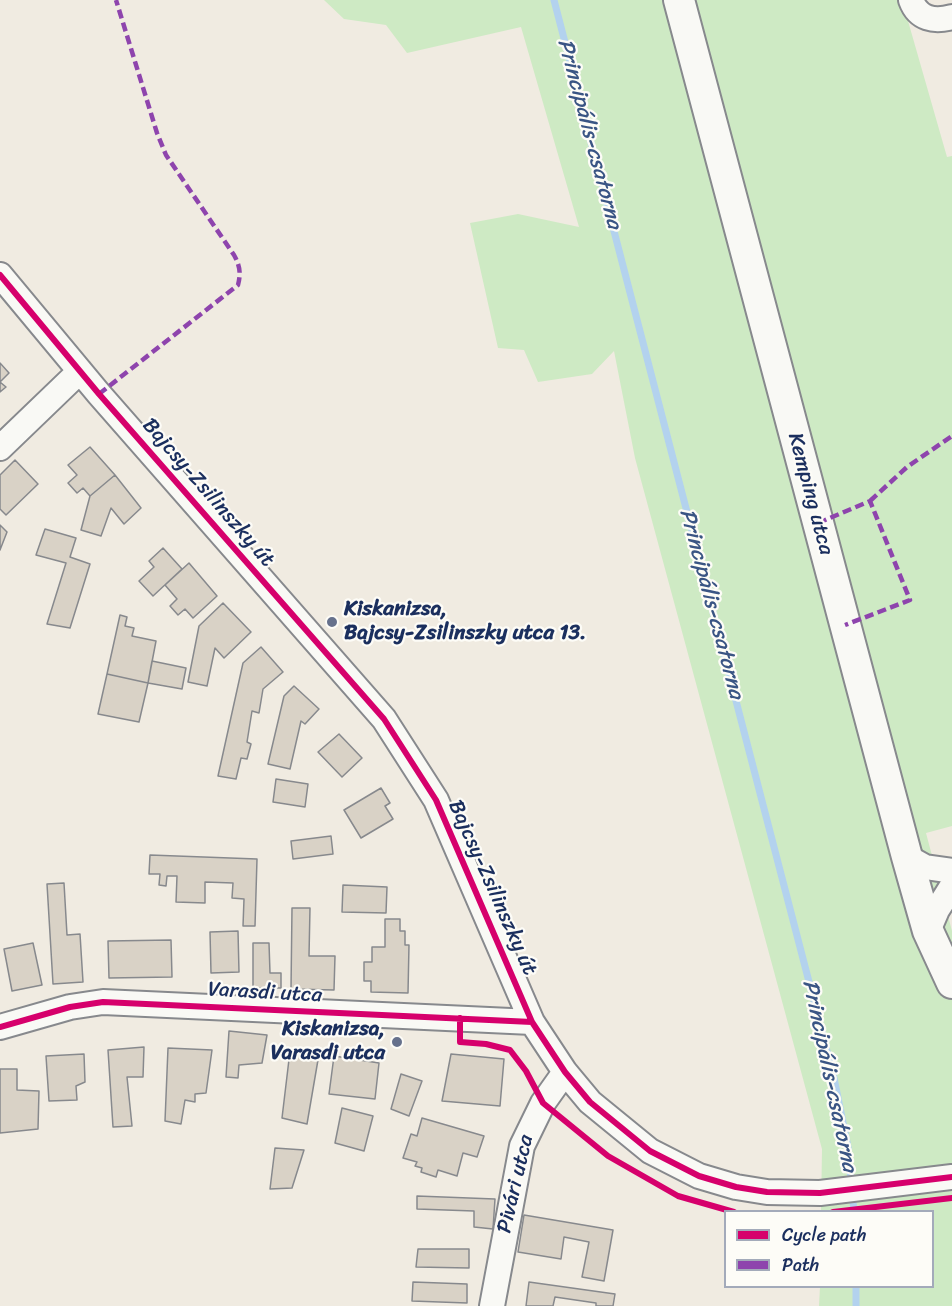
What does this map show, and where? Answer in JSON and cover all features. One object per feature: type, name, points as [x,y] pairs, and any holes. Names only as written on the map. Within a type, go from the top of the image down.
[{"type":"main road","name":"Kemping utca","points":[[680,0],[907,857],[928,931],[952,983]]},
{"type":"street","points":[[911,0],[917,10],[927,18],[939,20],[952,17]]},
{"type":"street","name":"Bajcsy-Zsilinszky út","points":[[0,275],[80,371],[369,701],[398,738],[436,800],[532,1022],[565,1072],[590,1102],[618,1127],[672,1164],[699,1176],[736,1187],[786,1193],[820,1193],[952,1177]]},
{"type":"street","points":[[0,448],[80,371]]},
{"type":"street","points":[[907,857],[925,867],[952,871]]},
{"type":"street","points":[[928,931],[937,910],[952,886]]},
{"type":"street","name":"Varasdi utca","points":[[0,1027],[70,1006],[103,1002],[532,1022]]},
{"type":"street","name":"Pivári utca","points":[[492,1306],[522,1146],[529,1128],[565,1072]]},
{"type":"green space","points":[[324,0],[902,0],[947,157],[952,156],[952,826],[926,833],[952,931],[952,1306],[819,1306],[820,1288],[934,1288],[934,1210],[821,1210],[822,1149],[635,458],[614,351],[592,374],[538,382],[524,350],[498,348],[470,223],[518,214],[579,227],[521,27],[407,53],[386,25],[344,19]]},
{"type":"building","points":[[0,363],[9,373],[0,382]]},
{"type":"building","points":[[0,382],[6,387],[0,392]]},
{"type":"building","points":[[90,447],[115,475],[90,496],[83,488],[77,493],[68,483],[77,475],[68,465]]},
{"type":"building","points":[[15,460],[38,484],[6,515],[0,509],[0,475]]},
{"type":"building","points":[[115,475],[141,508],[124,524],[111,508],[101,536],[81,530],[90,496]]},
{"type":"building","points":[[0,525],[7,532],[0,550]]},
{"type":"building","points":[[45,529],[76,538],[70,557],[90,564],[70,628],[47,624],[66,563],[36,555]]},
{"type":"building","points":[[163,548],[182,569],[153,596],[139,581],[154,567],[149,561]]},
{"type":"building","points":[[189,563],[217,596],[193,618],[185,609],[178,615],[170,606],[177,599],[165,585]]},
{"type":"building","points":[[223,603],[251,632],[224,658],[215,648],[207,686],[188,682],[199,626]]},
{"type":"building","points":[[120,615],[127,617],[125,626],[134,628],[132,636],[156,641],[148,683],[107,674]]},
{"type":"building","points":[[261,647],[283,672],[263,689],[259,713],[252,711],[247,742],[251,744],[247,759],[241,758],[236,779],[218,776],[243,663]]},
{"type":"building","points":[[152,661],[186,668],[182,689],[148,683]]},
{"type":"building","points":[[107,674],[148,683],[139,722],[98,714]]},
{"type":"building","points":[[294,686],[319,709],[305,724],[301,721],[290,769],[268,764],[284,696]]},
{"type":"building","points":[[339,734],[362,758],[342,777],[318,752]]},
{"type":"building","points":[[276,779],[308,784],[305,807],[273,802]]},
{"type":"building","points":[[381,788],[390,803],[385,806],[393,819],[361,838],[344,810]]},
{"type":"building","points":[[331,836],[333,854],[293,859],[291,841]]},
{"type":"building","points":[[150,855],[257,859],[255,926],[243,926],[244,899],[232,898],[233,883],[205,882],[205,903],[176,902],[177,876],[167,876],[166,886],[159,885],[160,874],[149,874]]},
{"type":"building","points":[[64,883],[67,935],[80,934],[83,982],[53,984],[47,884]]},
{"type":"building","points":[[343,885],[387,887],[386,913],[342,912]]},
{"type":"building","points":[[292,908],[310,908],[309,956],[335,956],[334,990],[291,989]]},
{"type":"building","points":[[385,919],[400,919],[400,931],[405,931],[405,945],[409,945],[408,993],[371,992],[371,981],[364,981],[364,962],[372,962],[372,947],[385,947]]},
{"type":"building","points":[[238,931],[239,972],[211,973],[210,932]]},
{"type":"building","points":[[171,940],[172,977],[109,978],[108,941]]},
{"type":"building","points":[[33,943],[42,985],[12,991],[4,949]]},
{"type":"building","points":[[253,943],[269,943],[270,973],[281,973],[281,988],[253,988]]},
{"type":"building","points":[[229,1031],[267,1035],[262,1063],[239,1065],[238,1078],[226,1077]]},
{"type":"building","points":[[144,1047],[143,1077],[127,1077],[132,1126],[113,1127],[108,1050]]},
{"type":"building","points":[[168,1048],[212,1050],[206,1093],[195,1094],[195,1102],[185,1100],[181,1124],[165,1121]]},
{"type":"building","points":[[290,1051],[319,1054],[307,1124],[282,1118]]},
{"type":"building","points":[[84,1054],[85,1082],[76,1086],[77,1100],[49,1101],[46,1056]]},
{"type":"building","points":[[451,1054],[504,1059],[500,1106],[442,1101]]},
{"type":"building","points":[[334,1056],[379,1063],[375,1099],[329,1094]]},
{"type":"building","points":[[0,1069],[17,1069],[17,1090],[39,1091],[38,1129],[0,1133]]},
{"type":"building","points":[[401,1074],[422,1081],[409,1116],[391,1109]]},
{"type":"building","points":[[342,1108],[373,1116],[364,1151],[335,1143]]},
{"type":"building","points":[[422,1118],[484,1136],[477,1157],[463,1153],[457,1176],[438,1170],[436,1177],[421,1172],[422,1168],[415,1166],[417,1162],[403,1158],[411,1134],[417,1136]]},
{"type":"building","points":[[275,1148],[304,1150],[292,1188],[270,1189]]},
{"type":"building","points":[[417,1196],[495,1199],[493,1229],[474,1227],[474,1211],[417,1209]]},
{"type":"building","points":[[524,1215],[613,1230],[604,1281],[582,1277],[589,1242],[564,1237],[561,1259],[518,1252]]},
{"type":"building","points":[[418,1249],[469,1249],[469,1268],[416,1267]]},
{"type":"building","points":[[413,1282],[467,1284],[467,1303],[412,1301]]},
{"type":"building","points":[[529,1282],[615,1294],[613,1306],[596,1306],[596,1303],[555,1297],[553,1306],[526,1306]]},
{"type":"waterway","name":"Principális-csatorna","points":[[554,0],[834,1078],[848,1147],[854,1210]]},
{"type":"waterway","name":"Principális-csatorna","points":[[856,1288],[856,1306]]},
{"type":"marked path","points":[[99,394],[238,285],[239,277],[239,266],[234,255],[166,155],[157,133],[116,0]]},
{"type":"marked path","points":[[870,501],[907,467],[952,436]]},
{"type":"marked path","points":[[818,523],[870,501],[910,600],[845,625]]},
{"type":"cycle path","points":[[0,275],[99,394],[384,719],[436,800],[532,1022],[565,1072],[590,1102],[650,1151],[699,1176],[736,1187],[767,1192],[820,1193],[952,1177]]},
{"type":"cycle path","points":[[0,1027],[70,1007],[103,1002],[532,1022]]},
{"type":"cycle path","points":[[460,1018],[460,1042],[486,1044],[510,1050],[526,1071],[543,1103],[608,1156],[678,1196],[727,1210]]},
{"type":"cycle path","points":[[850,1210],[952,1198]]},
{"type":"place","name":"Kiskanizsa, Bajcsy-Zsilinszky utca 13.","points":[[332,622]]},
{"type":"place","name":"Kiskanizsa, Varasdi utca","points":[[397,1042]]}]
